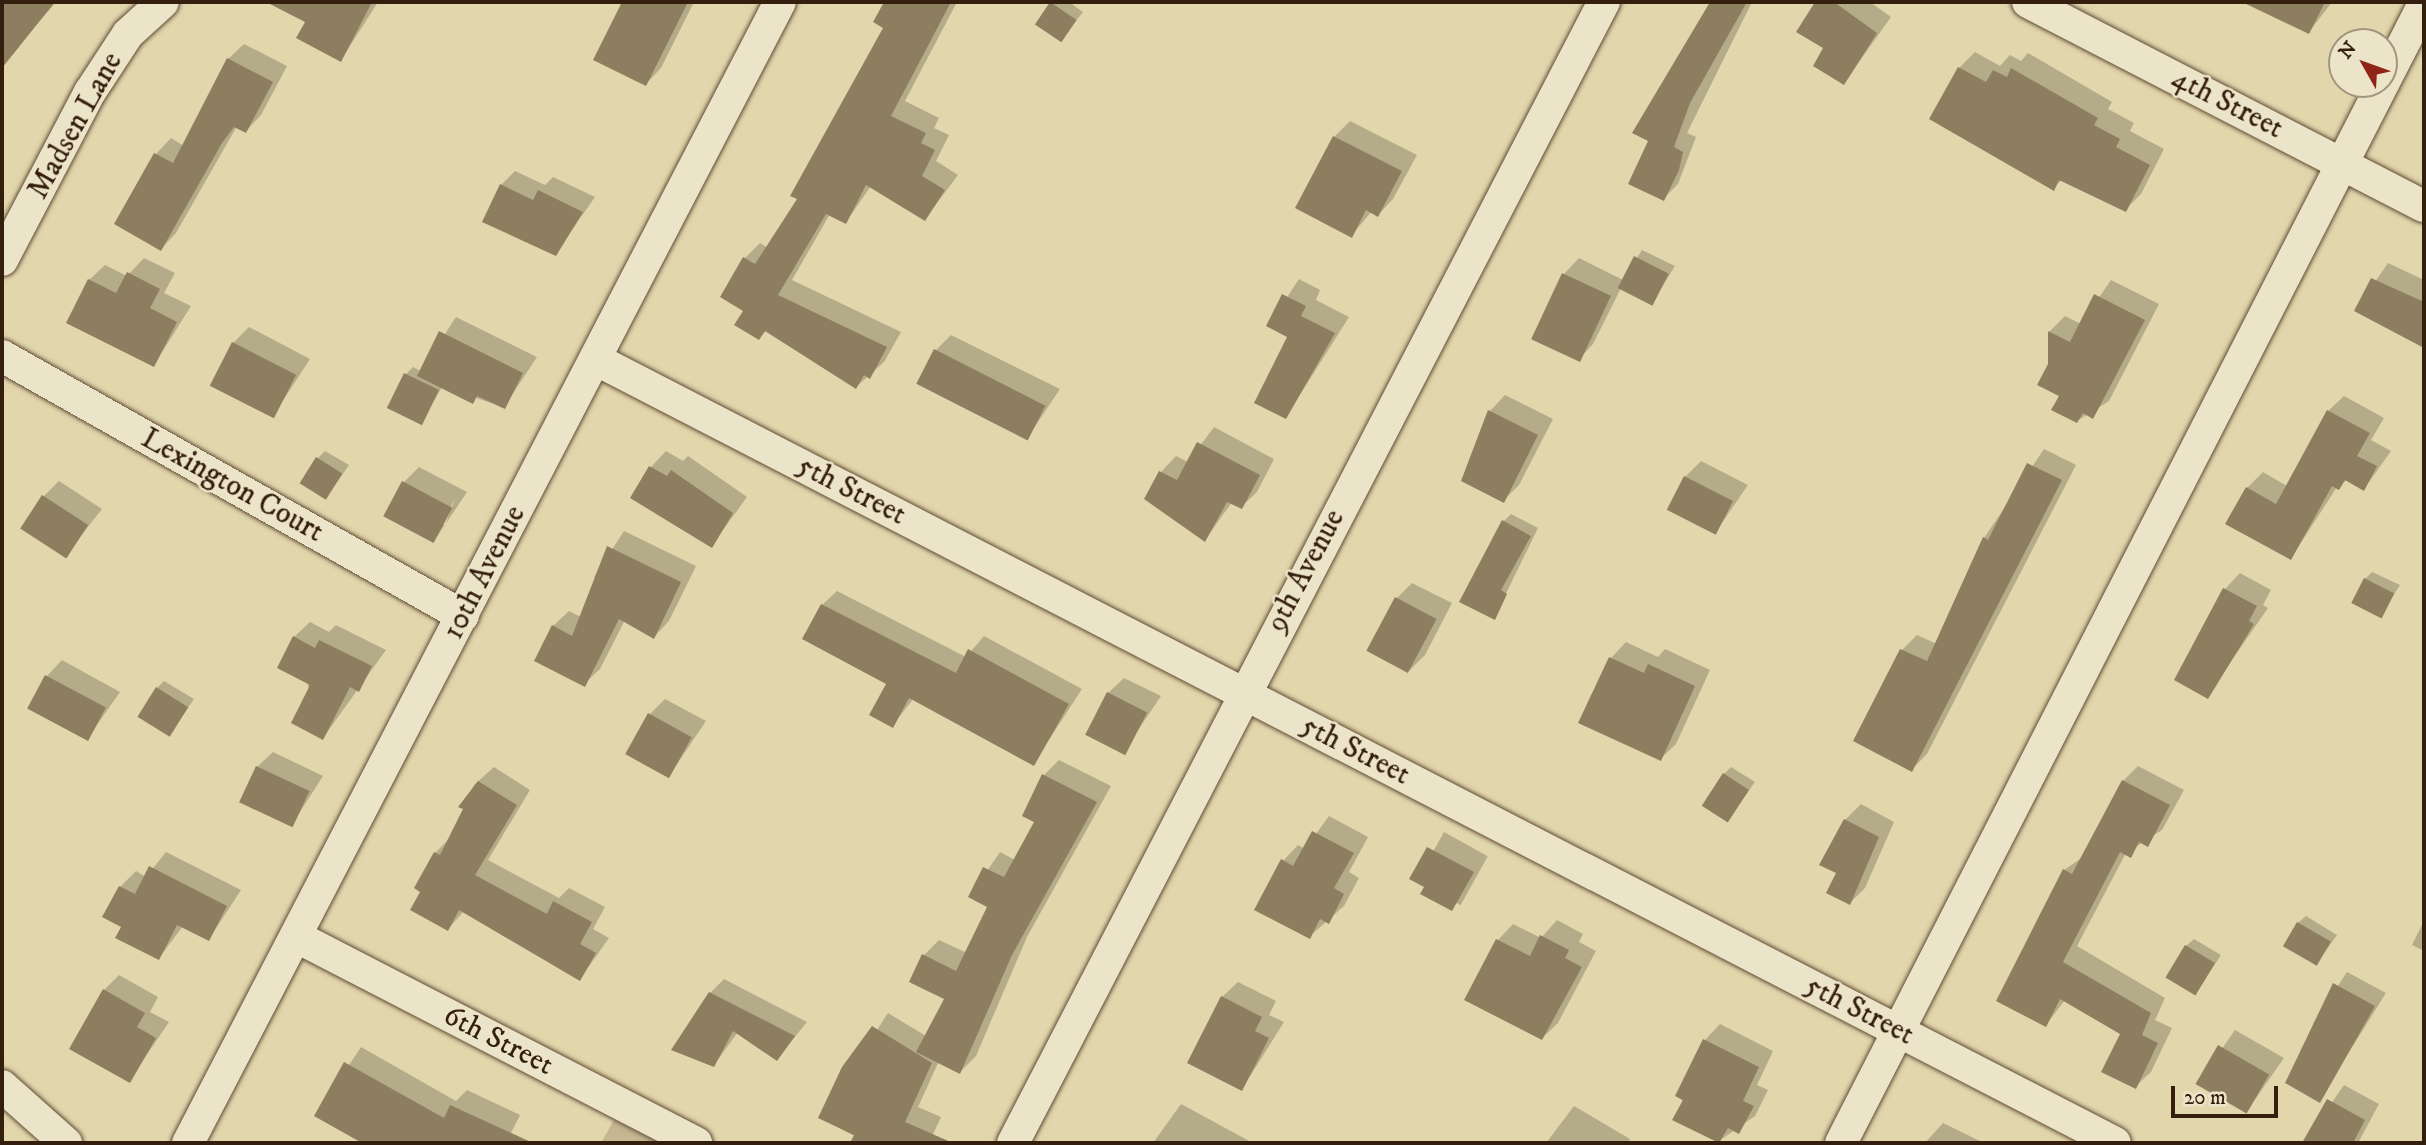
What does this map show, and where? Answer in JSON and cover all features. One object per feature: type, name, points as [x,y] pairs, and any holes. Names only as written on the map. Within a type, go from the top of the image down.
[{"type":"street","name":"Madsen Lane","points":[[2,260],[90,92],[128,34],[163,2]]},
{"type":"street","name":"10th Avenue","points":[[188,1143],[299,938],[780,2]]},
{"type":"street","name":"9th Avenue","points":[[1013,1143],[1243,692],[1604,2]]},
{"type":"street","name":"4th Street","points":[[2028,2],[2424,206]]},
{"type":"street","points":[[2398,55],[2424,4]]},
{"type":"street","points":[[1841,1143],[2376,98]]},
{"type":"street","name":"Lexington Court","points":[[2,356],[463,616]]},
{"type":"street","name":"5th Street","points":[[596,359],[2115,1143]]},
{"type":"street","name":"6th Street","points":[[299,938],[696,1143]]},
{"type":"street","points":[[2,1086],[66,1143]]},
{"type":"shaded area","points":[[614,1120],[660,1143],[601,1143]]},
{"type":"building","points":[[2,2],[55,2],[2,68]]},
{"type":"building","points":[[266,2],[372,2],[341,62],[296,38],[305,22]]},
{"type":"building","points":[[622,2],[688,2],[646,86],[593,60]]},
{"type":"building","points":[[884,2],[951,2],[891,116],[926,133],[921,143],[935,150],[922,176],[945,190],[925,221],[866,185],[846,224],[826,214],[778,295],[887,347],[870,379],[864,375],[856,389],[765,331],[759,340],[734,325],[743,311],[720,297],[743,257],[755,264],[797,199],[790,196],[883,28],[873,22]]},
{"type":"building","points":[[1050,2],[1077,20],[1061,42],[1035,24]]},
{"type":"building","points":[[1710,2],[1747,2],[1690,103],[1674,147],[1683,152],[1679,170],[1664,201],[1628,184],[1648,141],[1632,133]]},
{"type":"building","points":[[1815,2],[1834,2],[1877,33],[1844,85],[1813,66],[1823,48],[1796,32]]},
{"type":"building","points":[[2242,2],[2325,2],[2309,34]]},
{"type":"building","points":[[227,58],[273,82],[246,133],[234,127],[222,143],[161,251],[114,224],[154,153],[173,163]]},
{"type":"building","points":[[1958,67],[1986,82],[1993,70],[2007,77],[2011,68],[2098,118],[2094,125],[2120,139],[2116,147],[2150,165],[2126,212],[2059,180],[2054,191],[1929,119]]},
{"type":"building","points":[[1333,136],[1402,171],[1378,217],[1366,210],[1352,238],[1295,208]]},
{"type":"building","points":[[500,184],[533,200],[538,190],[583,212],[556,256],[482,222]]},
{"type":"building","points":[[1634,256],[1669,274],[1652,306],[1618,288]]},
{"type":"building","points":[[127,272],[160,289],[150,308],[177,322],[154,367],[66,323],[88,279],[116,293]]},
{"type":"building","points":[[1562,273],[1611,296],[1580,362],[1531,339]]},
{"type":"building","points":[[2371,278],[2424,302],[2424,348],[2354,311]]},
{"type":"building","points":[[1282,294],[1306,306],[1301,316],[1335,333],[1286,419],[1254,403],[1287,337],[1266,326]]},
{"type":"building","points":[[2094,294],[2145,320],[2093,419],[2083,413],[2077,423],[2051,410],[2059,396],[2037,385],[2048,364],[2048,331],[2070,342]]},
{"type":"building","points":[[439,331],[523,373],[505,409],[477,396],[473,404],[417,376]]},
{"type":"building","points":[[232,342],[296,375],[274,418],[210,386]]},
{"type":"building","points":[[934,349],[1045,406],[1028,440],[916,384]]},
{"type":"building","points":[[404,373],[439,390],[422,425],[387,408]]},
{"type":"building","points":[[1488,410],[1538,435],[1504,503],[1461,481]]},
{"type":"building","points":[[2327,410],[2370,433],[2357,456],[2377,466],[2364,491],[2345,480],[2339,490],[2332,486],[2291,560],[2225,524],[2246,487],[2276,504]]},
{"type":"building","points":[[1197,442],[1260,475],[1242,509],[1227,502],[1205,542],[1144,499],[1159,471],[1177,480]]},
{"type":"building","points":[[316,457],[342,473],[326,500],[300,483]]},
{"type":"building","points":[[2027,463],[2062,480],[1912,772],[1853,741],[1900,649],[1927,661],[1983,537],[1988,540]]},
{"type":"building","points":[[649,466],[667,476],[671,470],[733,513],[712,548],[630,498]]},
{"type":"building","points":[[1684,476],[1733,501],[1716,535],[1667,510]]},
{"type":"building","points":[[402,481],[452,508],[434,543],[383,516]]},
{"type":"building","points":[[42,495],[88,525],[66,559],[20,529]]},
{"type":"building","points":[[1502,520],[1531,536],[1501,590],[1507,594],[1495,620],[1459,602]]},
{"type":"building","points":[[607,546],[681,582],[654,639],[619,619],[585,687],[534,661],[552,625],[572,636]]},
{"type":"building","points":[[2364,578],[2394,593],[2382,618],[2351,603]]},
{"type":"building","points":[[2223,588],[2257,606],[2249,621],[2254,624],[2208,699],[2174,680]]},
{"type":"building","points":[[1395,597],[1436,619],[1408,673],[1366,651]]},
{"type":"building","points":[[821,604],[956,673],[968,649],[1069,704],[1034,766],[909,698],[893,728],[869,715],[886,684],[802,639]]},
{"type":"building","points":[[293,636],[315,648],[319,640],[372,666],[359,692],[350,687],[323,740],[291,723],[310,685],[277,668]]},
{"type":"building","points":[[1609,657],[1644,673],[1648,664],[1695,686],[1661,761],[1578,723]]},
{"type":"building","points":[[45,675],[106,707],[88,741],[27,709]]},
{"type":"building","points":[[156,687],[188,707],[170,737],[137,717]]},
{"type":"building","points":[[1107,692],[1147,712],[1125,755],[1085,735]]},
{"type":"building","points":[[648,713],[692,737],[669,778],[625,754]]},
{"type":"building","points":[[256,766],[309,791],[293,827],[239,802]]},
{"type":"building","points":[[1723,773],[1749,790],[1728,823],[1702,806]]},
{"type":"building","points":[[1042,774],[1097,802],[1012,955],[960,1074],[916,1052],[944,999],[909,982],[922,954],[956,971],[987,907],[968,897],[983,867],[1004,877],[1034,822],[1022,816]]},
{"type":"building","points":[[2122,780],[2170,805],[2148,847],[2139,842],[2131,858],[2120,852],[2063,962],[2151,1013],[2142,1035],[2158,1043],[2136,1089],[2101,1072],[2120,1034],[2060,999],[2046,1027],[1996,1001],[2063,869],[2072,874]]},
{"type":"building","points":[[478,781],[517,805],[475,875],[547,914],[553,901],[592,922],[580,944],[596,953],[580,981],[459,910],[448,931],[410,910],[420,892],[414,888],[434,852],[440,855],[463,809],[458,807]]},
{"type":"building","points":[[1844,819],[1879,837],[1850,905],[1826,893],[1836,873],[1819,865]]},
{"type":"building","points":[[1312,831],[1354,853],[1334,888],[1344,894],[1329,924],[1320,919],[1310,939],[1254,910],[1281,859],[1293,866]]},
{"type":"building","points":[[1427,847],[1474,872],[1452,911],[1420,894],[1424,887],[1409,879]]},
{"type":"building","points":[[149,866],[227,906],[209,941],[177,925],[159,960],[115,938],[121,927],[102,917],[119,886],[135,894]]},
{"type":"building","points":[[2297,922],[2331,942],[2317,966],[2283,946]]},
{"type":"building","points":[[1540,935],[1569,950],[1565,958],[1582,967],[1542,1040],[1464,1000],[1496,939],[1530,956]]},
{"type":"building","points":[[2185,945],[2215,963],[2195,996],[2165,978]]},
{"type":"building","points":[[2333,983],[2375,1006],[2320,1103],[2285,1083]]},
{"type":"building","points":[[103,989],[145,1013],[137,1027],[156,1038],[130,1083],[69,1049]]},
{"type":"building","points":[[709,992],[795,1036],[777,1061],[733,1031],[714,1067],[671,1050]]},
{"type":"building","points":[[1221,996],[1262,1017],[1255,1031],[1269,1038],[1242,1091],[1187,1063]]},
{"type":"building","points":[[872,1026],[932,1063],[905,1122],[953,1143],[850,1143],[854,1135],[818,1118],[842,1067]]},
{"type":"building","points":[[1703,1039],[1759,1067],[1743,1101],[1754,1106],[1739,1134],[1728,1128],[1719,1143],[1672,1120],[1683,1100],[1675,1096]]},
{"type":"building","points":[[2218,1045],[2269,1074],[2247,1113],[2196,1084]]},
{"type":"building","points":[[344,1062],[444,1118],[450,1105],[533,1143],[362,1143],[314,1116]]},
{"type":"building","points":[[2327,1099],[2365,1120],[2353,1143],[2302,1143]]}]
